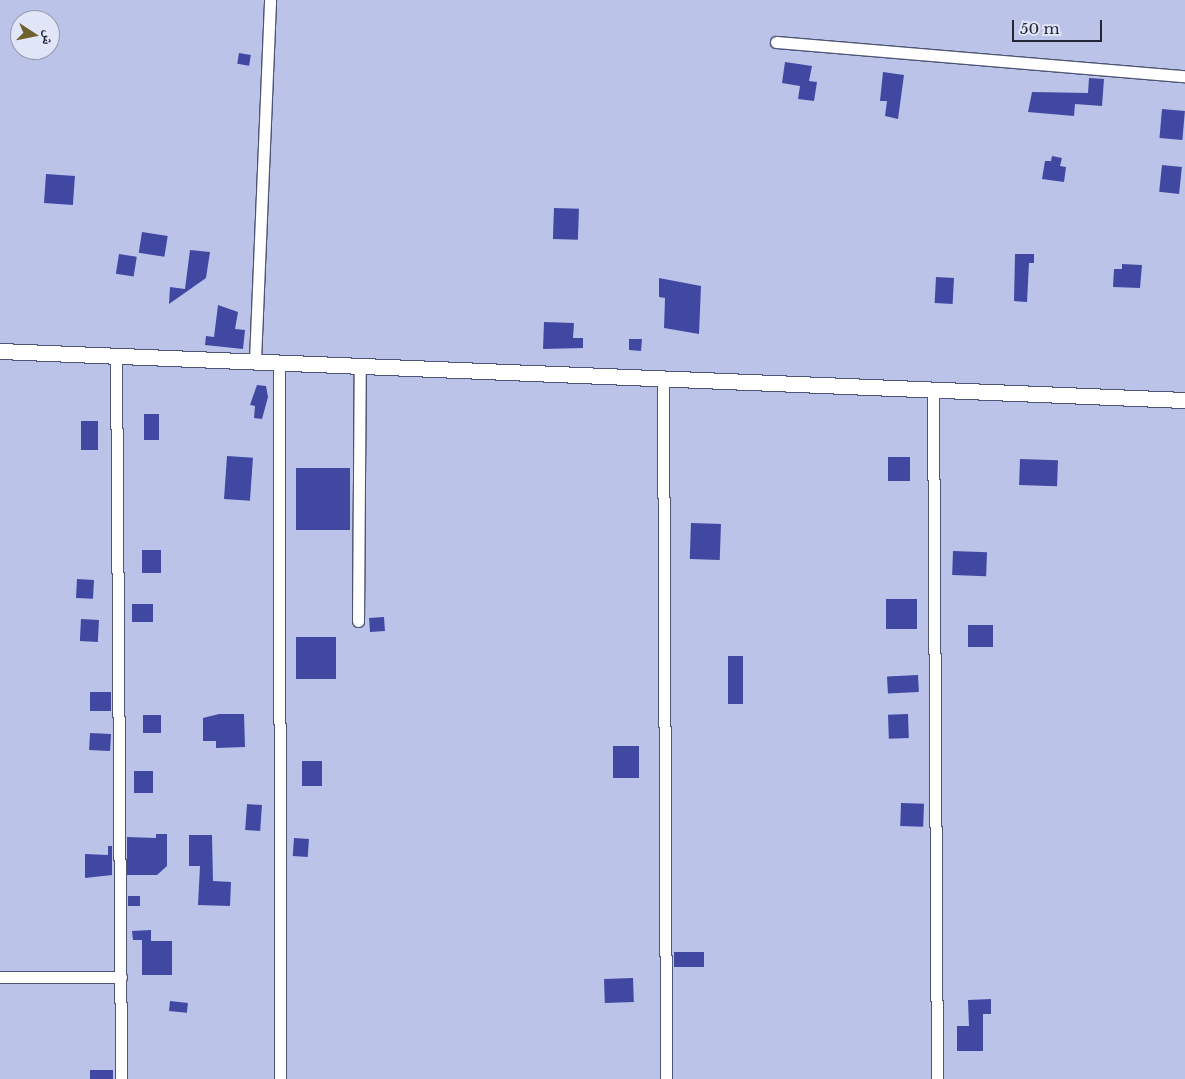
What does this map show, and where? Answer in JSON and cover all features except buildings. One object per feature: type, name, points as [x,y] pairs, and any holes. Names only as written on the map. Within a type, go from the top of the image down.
[{"type":"street","points":[[255,360],[270,0]]},
{"type":"street","points":[[776,42],[1185,76]]},
{"type":"street","points":[[0,351],[360,364],[663,380],[1185,400]]},
{"type":"street","points":[[116,355],[121,1079]]},
{"type":"street","points":[[279,361],[280,1079]]},
{"type":"street","points":[[358,621],[360,364]]},
{"type":"street","points":[[663,380],[666,1079]]},
{"type":"street","points":[[933,390],[937,1079]]},
{"type":"street","points":[[0,978],[120,977]]}]
